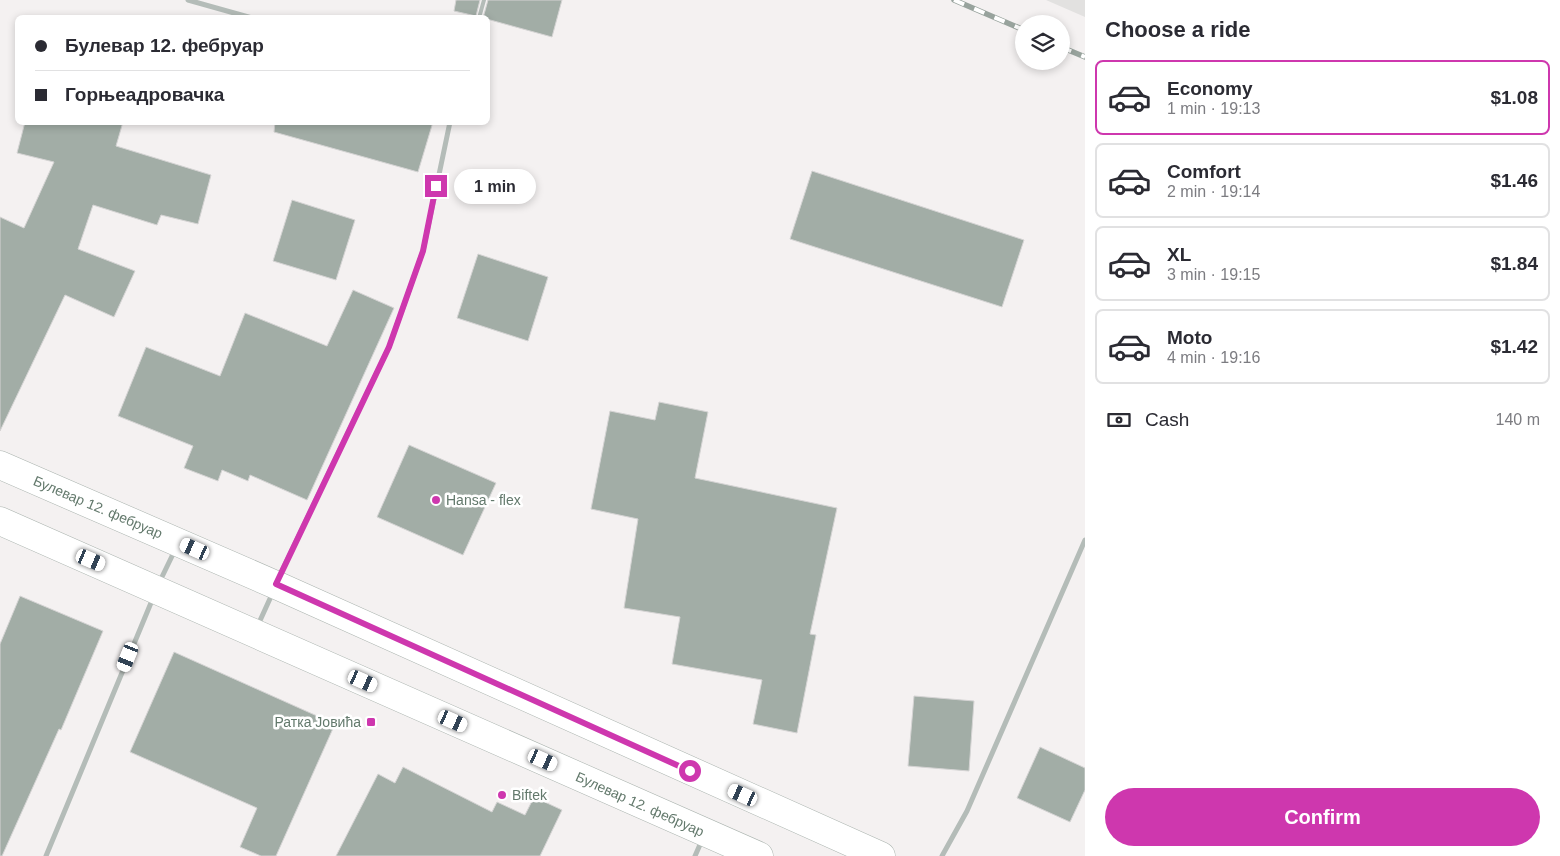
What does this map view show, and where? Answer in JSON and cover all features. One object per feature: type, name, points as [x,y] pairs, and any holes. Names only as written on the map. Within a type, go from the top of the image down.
[{"type":"main road","name":"Булевар 12. фебруар","points":[[0,464],[276,584],[881,856]]},
{"type":"main road","name":"Булевар 12. фебруар","points":[[0,521],[255,633],[700,844],[759,856]]},
{"type":"street","points":[[188,0],[241,15]]},
{"type":"street","points":[[255,633],[276,584],[389,347],[423,251],[449,125]]},
{"type":"street","points":[[942,856],[967,811],[1085,540]]},
{"type":"street","points":[[46,856],[156,589],[179,542]]},
{"type":"lane","points":[[480,15],[484,0]]},
{"type":"shaded area","points":[[1046,0],[1085,0],[1085,17]]},
{"type":"building","points":[[456,0],[480,0],[476,15],[454,11]]},
{"type":"building","points":[[488,0],[562,0],[552,37],[490,20],[490,15],[484,15]]},
{"type":"building","points":[[24,125],[122,125],[116,146],[211,175],[198,224],[161,215],[157,225],[93,205],[78,249],[135,271],[114,317],[65,295],[0,431],[0,217],[24,228],[54,162],[17,153]]},
{"type":"building","points":[[275,125],[432,125],[418,172],[274,132]]},
{"type":"building","points":[[812,171],[1024,240],[1002,307],[790,239]]},
{"type":"building","points":[[292,200],[355,220],[336,280],[273,261]]},
{"type":"building","points":[[478,254],[548,277],[528,341],[457,318]]},
{"type":"building","points":[[353,290],[394,308],[307,500],[250,475],[248,481],[222,470],[218,481],[184,468],[193,446],[118,416],[146,347],[220,376],[245,313],[327,346]]},
{"type":"building","points":[[659,402],[708,412],[695,478],[837,508],[810,634],[816,635],[797,733],[753,724],[762,680],[672,664],[680,617],[624,608],[638,519],[591,509],[610,411],[655,420]]},
{"type":"building","name":"Hansa - flex","points":[[409,445],[496,483],[463,555],[377,517]]},
{"type":"building","points":[[20,596],[103,631],[61,730],[59,729],[2,856],[0,856],[0,644]]},
{"type":"building","points":[[174,652],[335,724],[276,856],[261,856],[240,847],[257,808],[130,752]]},
{"type":"building","points":[[914,696],[974,701],[969,771],[908,766]]},
{"type":"building","points":[[1040,747],[1085,768],[1085,790],[1070,822],[1017,798]]},
{"type":"building","points":[[403,767],[492,812],[497,802],[525,815],[534,797],[562,810],[540,856],[336,856],[378,774],[395,783]]},
{"type":"railway","points":[[954,0],[1015,26]]},
{"type":"railway","points":[[1070,51],[1085,57]]},
{"type":"place","name":"Hansa - flex","points":[[436,500]]},
{"type":"place","name":"Ратка Јовића","points":[[371,722]]},
{"type":"place","name":"Biftek","points":[[502,795]]},
{"type":"route","points":[[436,186],[423,251],[389,347],[276,584],[690,771]]}]
